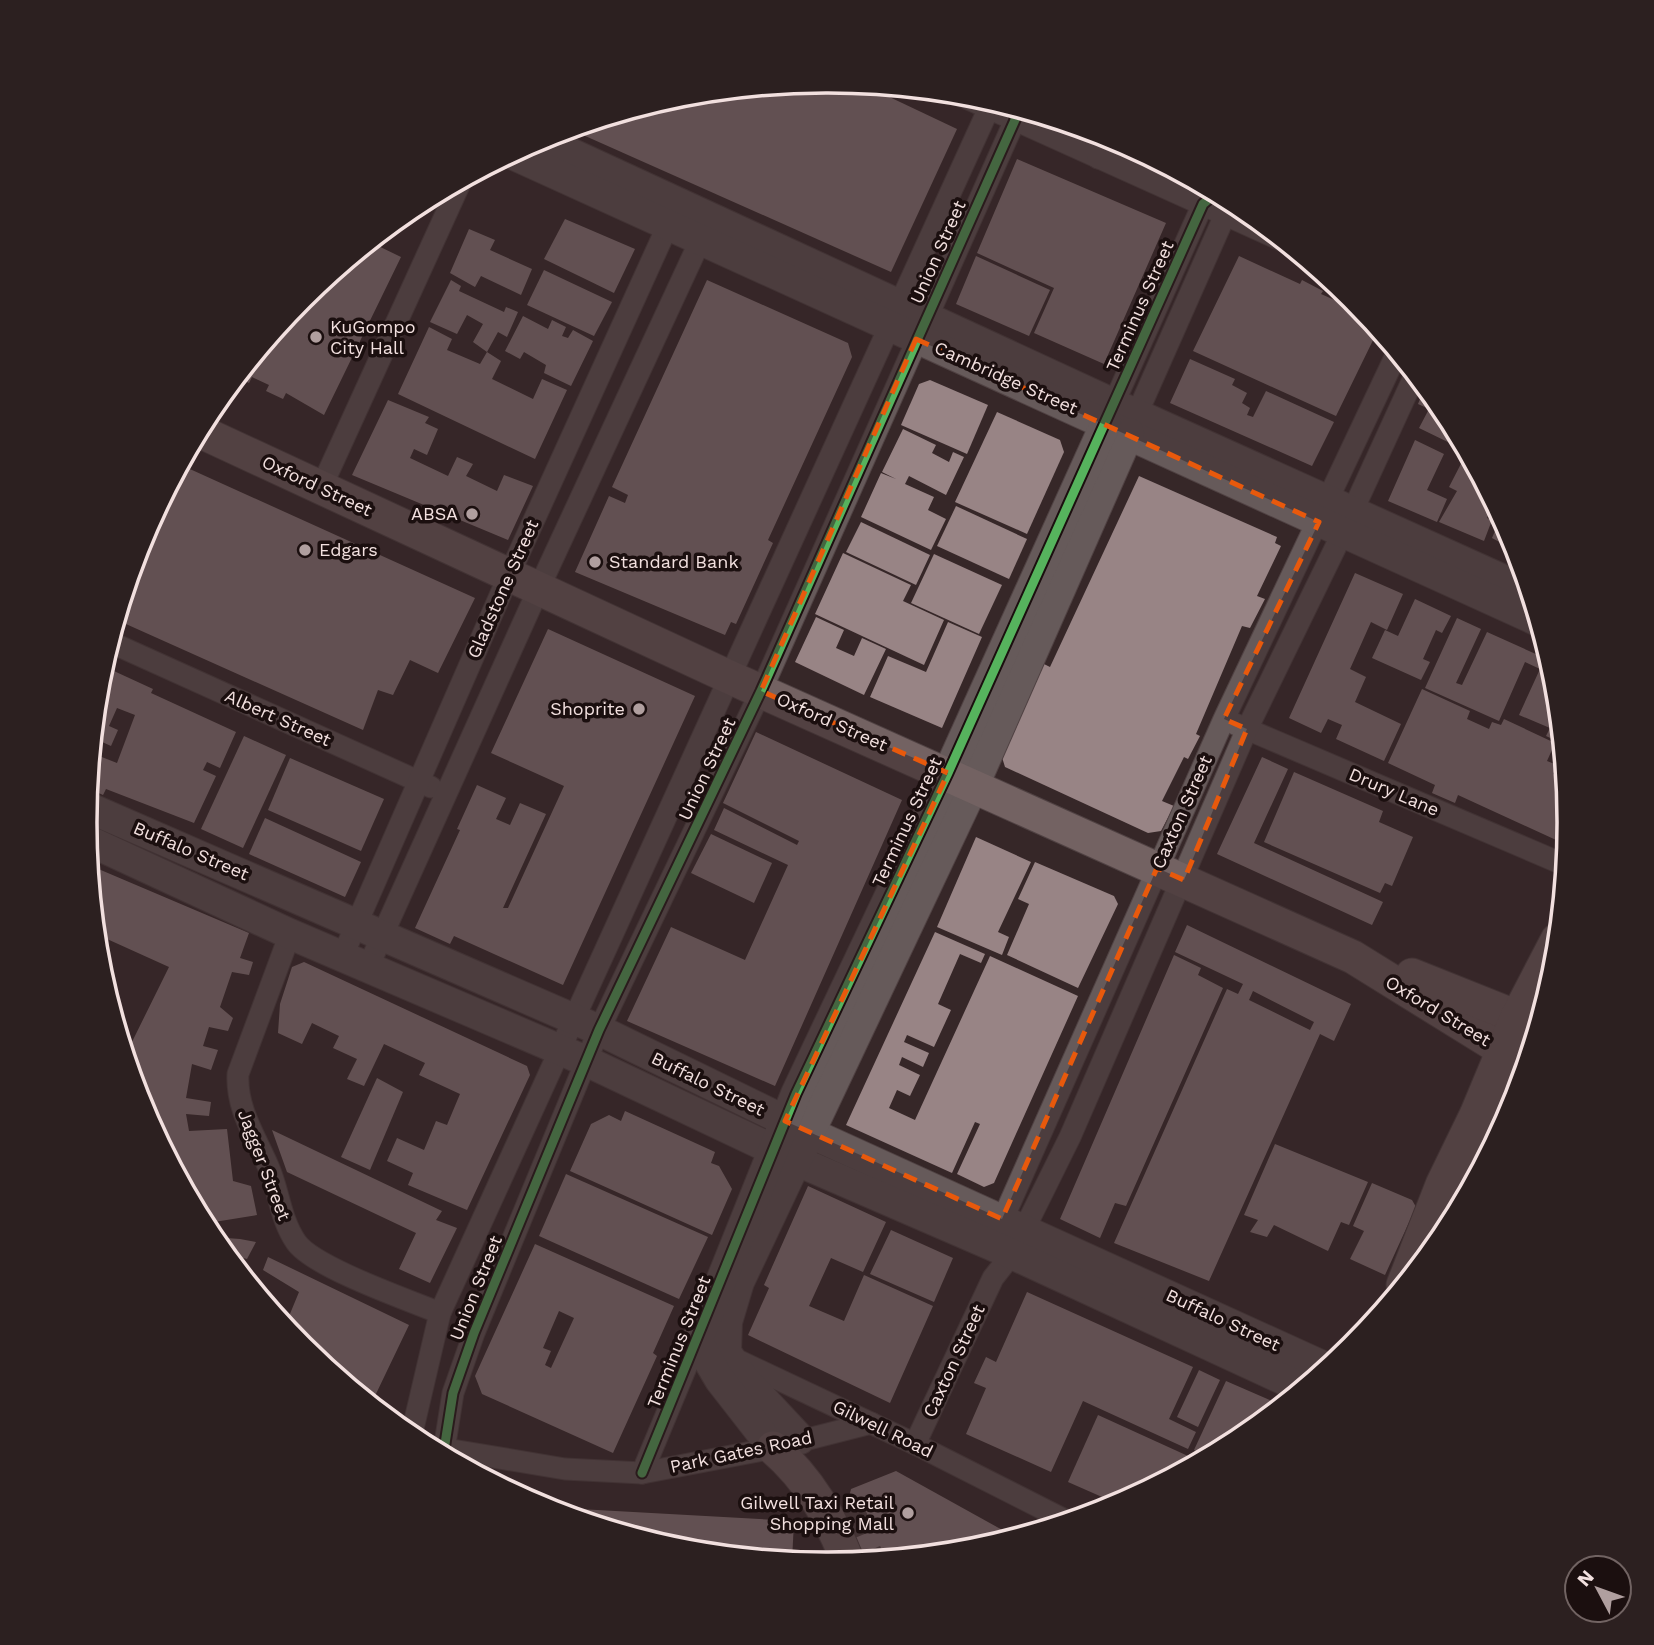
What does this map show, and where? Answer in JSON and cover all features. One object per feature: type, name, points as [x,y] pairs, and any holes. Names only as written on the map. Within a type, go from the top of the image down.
[{"type":"main road","name":"Oxford Street","points":[[209,436],[729,677],[1353,957],[1515,1055]]},
{"type":"main road","name":"Oxford Street","points":[[1353,957],[1374,961],[1527,1021]]},
{"type":"main road","points":[[1415,1255],[1442,1185],[1515,1055],[1534,1001]]},
{"type":"main road","points":[[787,1443],[846,1506]]},
{"type":"main road","points":[[787,1443],[793,1465],[816,1493],[833,1523],[844,1552]]},
{"type":"street","name":"Union Street","points":[[414,1423],[440,1313],[573,1056],[586,1024],[761,691],[990,112]]},
{"type":"street","name":"Union Street","points":[[439,1439],[573,1056],[729,677],[1013,117]]},
{"type":"street","points":[[1030,122],[1098,158],[1195,193]]},
{"type":"street","name":"Cambridge Street","points":[[554,146],[908,322],[1336,517],[1526,615]]},
{"type":"street","points":[[1098,158],[1103,147]]},
{"type":"street","name":"Cambridge Street","points":[[523,159],[700,241],[908,322]]},
{"type":"street","points":[[321,488],[454,196]]},
{"type":"street","name":"Terminus Street","points":[[1121,419],[1208,201]]},
{"type":"street","name":"Terminus Street","points":[[642,1473],[697,1341],[961,779],[1121,419],[1223,210]]},
{"type":"street","name":"Gladstone Street","points":[[369,929],[446,793],[524,582],[668,225]]},
{"type":"street","name":"Gladstone Street","points":[[356,960],[419,782],[700,241]]},
{"type":"street","name":"Caxton Street","points":[[915,1444],[993,1278],[1007,1237],[1170,874],[1247,729],[1336,517],[1393,363]]},
{"type":"street","name":"Caxton Street","points":[[1007,1237],[1070,1137],[1170,874],[1224,719],[1410,384]]},
{"type":"street","name":"Cambridge Street","points":[[1336,517],[1518,587]]},
{"type":"street","name":"Albert Street","points":[[119,646],[446,793]]},
{"type":"street","name":"Drury Lane","points":[[1224,719],[1555,861]]},
{"type":"street","name":"Buffalo Street","points":[[97,812],[586,1024],[796,1127],[1293,1383]]},
{"type":"street","name":"Buffalo Street","points":[[98,845],[290,934],[356,960],[573,1056],[784,1155],[1007,1237],[1316,1364]]},
{"type":"street","name":"Jagger Street","points":[[290,934],[238,1074],[237,1087],[243,1113],[269,1168],[286,1223],[305,1252],[440,1313]]},
{"type":"street","name":"Terminus Street","points":[[726,1352],[731,1304],[784,1155]]},
{"type":"street","name":"Terminus Street","points":[[697,1341],[726,1388],[787,1443]]},
{"type":"street","name":"Gilwell Road","points":[[697,1341],[726,1352],[1056,1516]]},
{"type":"street","points":[[726,1352],[787,1443]]},
{"type":"street","name":"Park Gates Road","points":[[458,1452],[565,1469],[642,1473],[871,1423]]},
{"type":"highlighted area","points":[[916,339],[1319,522],[1224,719],[1247,729],[1184,880],[1157,868],[1002,1219],[785,1121],[948,773],[761,691]]},
{"type":"building","points":[[779,94],[885,95],[957,129],[891,272],[582,135],[638,118],[732,99]]},
{"type":"building","points":[[1017,159],[1166,223],[1104,364],[1034,333],[1054,288],[977,253]]},
{"type":"building","points":[[565,219],[635,249],[614,293],[544,259]]},
{"type":"building","points":[[469,229],[495,240],[490,250],[532,269],[521,295],[481,276],[475,287],[450,273]]},
{"type":"building","name":"KuGompo City Hall","points":[[380,247],[401,257],[324,415],[286,393],[283,399],[266,391],[269,385],[252,377],[249,383],[246,381],[278,341],[346,274]]},
{"type":"building","points":[[976,256],[1050,290],[1029,336],[956,304]]},
{"type":"building","points":[[1239,256],[1300,284],[1302,280],[1323,291],[1321,294],[1338,302],[1374,339],[1336,416],[1193,351]]},
{"type":"building","points":[[544,270],[612,302],[594,336],[527,305]]},
{"type":"building","points":[[451,280],[461,286],[459,291],[504,312],[506,307],[518,312],[507,337],[498,332],[487,352],[473,342],[483,324],[467,315],[457,334],[430,322]]},
{"type":"building","points":[[707,280],[848,343],[852,357],[768,540],[773,543],[736,624],[731,622],[725,635],[575,572],[609,496],[625,503],[628,495],[612,487]]},
{"type":"building","points":[[523,316],[548,329],[552,320],[566,327],[562,336],[568,338],[573,330],[593,341],[571,386],[544,373],[546,365],[524,352],[520,359],[505,351]]},
{"type":"building","points":[[429,327],[452,339],[447,350],[480,364],[487,352],[501,361],[492,379],[533,399],[542,379],[567,390],[535,459],[398,394]]},
{"type":"building","points":[[1190,359],[1235,379],[1232,385],[1247,393],[1242,403],[1250,408],[1247,415],[1253,417],[1266,391],[1334,422],[1312,466],[1170,403]]},
{"type":"building","points":[[930,380],[988,405],[967,454],[901,425],[919,384]]},
{"type":"building","points":[[1420,398],[1428,408],[1418,404]]},
{"type":"building","points":[[388,400],[429,417],[425,423],[438,429],[427,455],[414,449],[410,458],[448,476],[457,457],[473,464],[466,476],[497,491],[504,475],[533,486],[508,540],[352,475]]},
{"type":"building","points":[[1429,410],[1450,443],[1419,428]]},
{"type":"building","points":[[997,412],[1060,440],[1064,452],[1027,534],[955,502]]},
{"type":"building","points":[[903,429],[936,445],[932,453],[949,462],[953,452],[964,457],[946,495],[909,476],[905,484],[934,497],[928,510],[946,519],[931,550],[861,517],[881,473],[896,479],[882,472]]},
{"type":"building","points":[[1415,440],[1444,454],[1427,490],[1447,499],[1437,522],[1388,501]]},
{"type":"building","points":[[1462,463],[1491,522],[1484,541],[1439,522],[1457,491],[1449,487]]},
{"type":"building","points":[[189,469],[475,598],[438,673],[410,660],[393,695],[378,690],[363,730],[125,624],[153,543]]},
{"type":"building","points":[[1139,476],[1277,537],[1275,543],[1281,546],[1257,596],[1265,599],[1250,628],[1242,626],[1196,734],[1200,736],[1188,759],[1184,757],[1162,801],[1174,806],[1161,831],[1148,833],[1005,767],[1001,754],[1044,664],[1050,667]]},
{"type":"building","points":[[956,506],[1027,539],[1009,579],[937,546]]},
{"type":"building","points":[[861,522],[930,555],[916,585],[846,552]]},
{"type":"building","points":[[1495,531],[1501,543],[1492,538]]},
{"type":"building","points":[[843,553],[911,585],[903,601],[944,620],[924,665],[815,614]]},
{"type":"building","points":[[934,554],[1002,585],[979,634],[911,603]]},
{"type":"building","points":[[1355,573],[1403,594],[1387,630],[1371,622],[1350,669],[1366,677],[1355,702],[1401,724],[1384,761],[1336,739],[1342,725],[1328,719],[1321,733],[1289,718]]},
{"type":"building","points":[[1415,599],[1451,616],[1442,633],[1436,630],[1423,659],[1430,662],[1421,680],[1372,658],[1385,630],[1398,636]]},
{"type":"building","points":[[816,617],[844,630],[836,648],[854,656],[862,638],[886,649],[864,695],[795,662]]},
{"type":"building","points":[[1457,618],[1481,629],[1456,683],[1462,685],[1487,632],[1537,655],[1543,680],[1552,739],[1546,736],[1550,728],[1519,715],[1540,669],[1525,662],[1499,721],[1425,688]]},
{"type":"building","points":[[948,622],[982,637],[942,728],[870,697],[888,656],[926,672]]},
{"type":"building","points":[[548,629],[695,696],[563,985],[454,936],[450,944],[415,928],[460,830],[457,829],[477,785],[506,798],[496,819],[510,825],[520,803],[546,814],[503,908],[508,908],[564,786],[491,753]]},
{"type":"building","points":[[113,671],[153,689],[151,693],[236,732],[220,768],[207,762],[203,770],[216,776],[194,823],[106,789],[103,795],[98,793],[101,757],[117,763],[135,715],[117,708],[109,726],[118,730],[111,746],[102,742]]},
{"type":"building","points":[[1422,689],[1470,711],[1467,719],[1489,729],[1492,722],[1501,725],[1504,719],[1552,742],[1553,748],[1547,761],[1554,764],[1556,840],[1458,795],[1455,803],[1432,793],[1435,785],[1388,763]]},
{"type":"building","points":[[756,732],[902,800],[775,1086],[627,1021],[671,927],[745,960],[788,865],[714,830],[724,808],[797,845],[799,841],[723,803]]},
{"type":"building","points":[[244,736],[286,755],[243,848],[201,829]]},
{"type":"building","points":[[1262,757],[1288,769],[1254,843],[1383,902],[1372,925],[1217,854]]},
{"type":"building","points":[[290,758],[384,799],[361,851],[268,810]]},
{"type":"building","points":[[1294,772],[1383,811],[1379,822],[1413,837],[1392,886],[1385,883],[1380,893],[1264,842]]},
{"type":"building","points":[[265,818],[361,862],[345,897],[249,854]]},
{"type":"building","points":[[711,834],[772,863],[754,903],[691,873]]},
{"type":"building","points":[[976,837],[1031,862],[998,932],[1009,937],[1002,955],[937,927]]},
{"type":"building","points":[[1035,862],[1114,896],[1118,904],[1078,988],[1007,955],[1029,904],[1018,899]]},
{"type":"building","points":[[99,869],[249,933],[240,958],[253,962],[249,975],[232,972],[220,1007],[233,1018],[228,1031],[209,1027],[203,1046],[218,1050],[211,1070],[192,1064],[186,1098],[211,1102],[209,1116],[186,1114],[189,1131],[227,1129],[233,1181],[251,1186],[257,1215],[216,1222],[173,1145],[136,1057],[132,1043],[169,967],[107,939]]},
{"type":"building","points":[[1187,925],[1351,1004],[1334,1041],[1320,1034],[1209,1281],[1114,1243],[1227,989],[1238,994],[1243,984],[1175,952]],"holes":[[[1253,991],[1314,1022],[1310,1030],[1249,1000]]]},
{"type":"building","points":[[935,932],[985,954],[981,963],[960,954],[938,1004],[951,1010],[934,1047],[907,1035],[904,1042],[929,1053],[923,1067],[902,1057],[899,1065],[920,1075],[910,1096],[897,1090],[889,1108],[915,1120],[990,956],[1078,996],[994,1183],[984,1187],[957,1174],[980,1124],[975,1122],[952,1173],[846,1125]]},
{"type":"building","points":[[1174,955],[1201,968],[1198,975],[1223,988],[1126,1206],[1115,1203],[1100,1238],[1060,1219]]},
{"type":"building","points":[[304,962],[527,1066],[530,1075],[467,1210],[408,1185],[413,1173],[387,1161],[397,1138],[424,1150],[436,1121],[447,1125],[460,1094],[419,1075],[425,1063],[384,1044],[364,1086],[347,1079],[357,1059],[333,1048],[339,1036],[312,1023],[302,1044],[278,1033],[280,1004],[292,967]]},
{"type":"building","points":[[377,1078],[403,1092],[370,1170],[341,1157]]},
{"type":"building","points":[[625,1111],[715,1152],[711,1163],[719,1166],[732,1189],[712,1235],[570,1171],[591,1124],[609,1115],[621,1121]]},
{"type":"building","points":[[272,1130],[442,1211],[436,1220],[457,1228],[430,1283],[399,1269],[416,1233],[287,1172]]},
{"type":"building","points":[[1275,1144],[1368,1182],[1349,1225],[1341,1222],[1328,1251],[1274,1225],[1267,1237],[1250,1232],[1258,1220],[1244,1215]]},
{"type":"building","points":[[566,1174],[708,1237],[679,1299],[539,1236]]},
{"type":"building","points":[[1372,1183],[1412,1200],[1416,1207],[1385,1275],[1350,1259],[1364,1231],[1353,1226]]},
{"type":"building","points":[[808,1186],[886,1222],[863,1272],[831,1258],[809,1306],[844,1321],[864,1275],[933,1306],[890,1403],[748,1335],[769,1288],[764,1285]]},
{"type":"building","points":[[891,1230],[953,1258],[934,1302],[870,1274]]},
{"type":"building","points":[[227,1238],[256,1242],[247,1259],[241,1257]]},
{"type":"building","points":[[535,1244],[674,1306],[653,1353],[657,1356],[613,1453],[482,1394],[475,1376]],"holes":[[[559,1311],[574,1318],[551,1368],[545,1365],[551,1351],[543,1348]]]},
{"type":"building","points":[[268,1257],[409,1325],[375,1395],[311,1339],[289,1316],[299,1292],[263,1270]]},
{"type":"building","points":[[1027,1292],[1193,1367],[1169,1419],[1196,1432],[1188,1449],[1083,1401],[1051,1472],[966,1434],[986,1388],[974,1383],[986,1357],[996,1362]]},
{"type":"building","points":[[1199,1370],[1220,1380],[1198,1427],[1177,1417]]},
{"type":"building","points":[[1226,1381],[1271,1401],[1232,1429],[1197,1451],[1194,1450]]},
{"type":"building","points":[[1098,1415],[1188,1456],[1104,1498],[1068,1482]]},
{"type":"building","name":"Gilwell Taxi Retail Shopping Mall","points":[[896,1471],[1003,1530],[922,1546],[852,1551],[843,1520],[851,1489]]},
{"type":"building","points":[[579,1509],[794,1521],[792,1551],[779,1551],[685,1538]]},
{"type":"tunnel","points":[[846,1506],[864,1551]]},
{"type":"cycle path","points":[[445,1443],[453,1393],[474,1333],[599,1030],[761,691],[1015,118]]},
{"type":"cycle path","points":[[642,1473],[796,1094],[948,773],[1203,204],[1207,200]]},
{"type":"place","name":"KuGompo City Hall","points":[[316,337]]},
{"type":"place","name":"ABSA","points":[[472,514]]},
{"type":"place","name":"Edgars","points":[[305,550]]},
{"type":"place","name":"Standard Bank","points":[[595,562]]},
{"type":"place","name":"Shoprite","points":[[639,709]]},
{"type":"place","name":"Gilwell Taxi Retail Shopping Mall","points":[[908,1513]]}]
